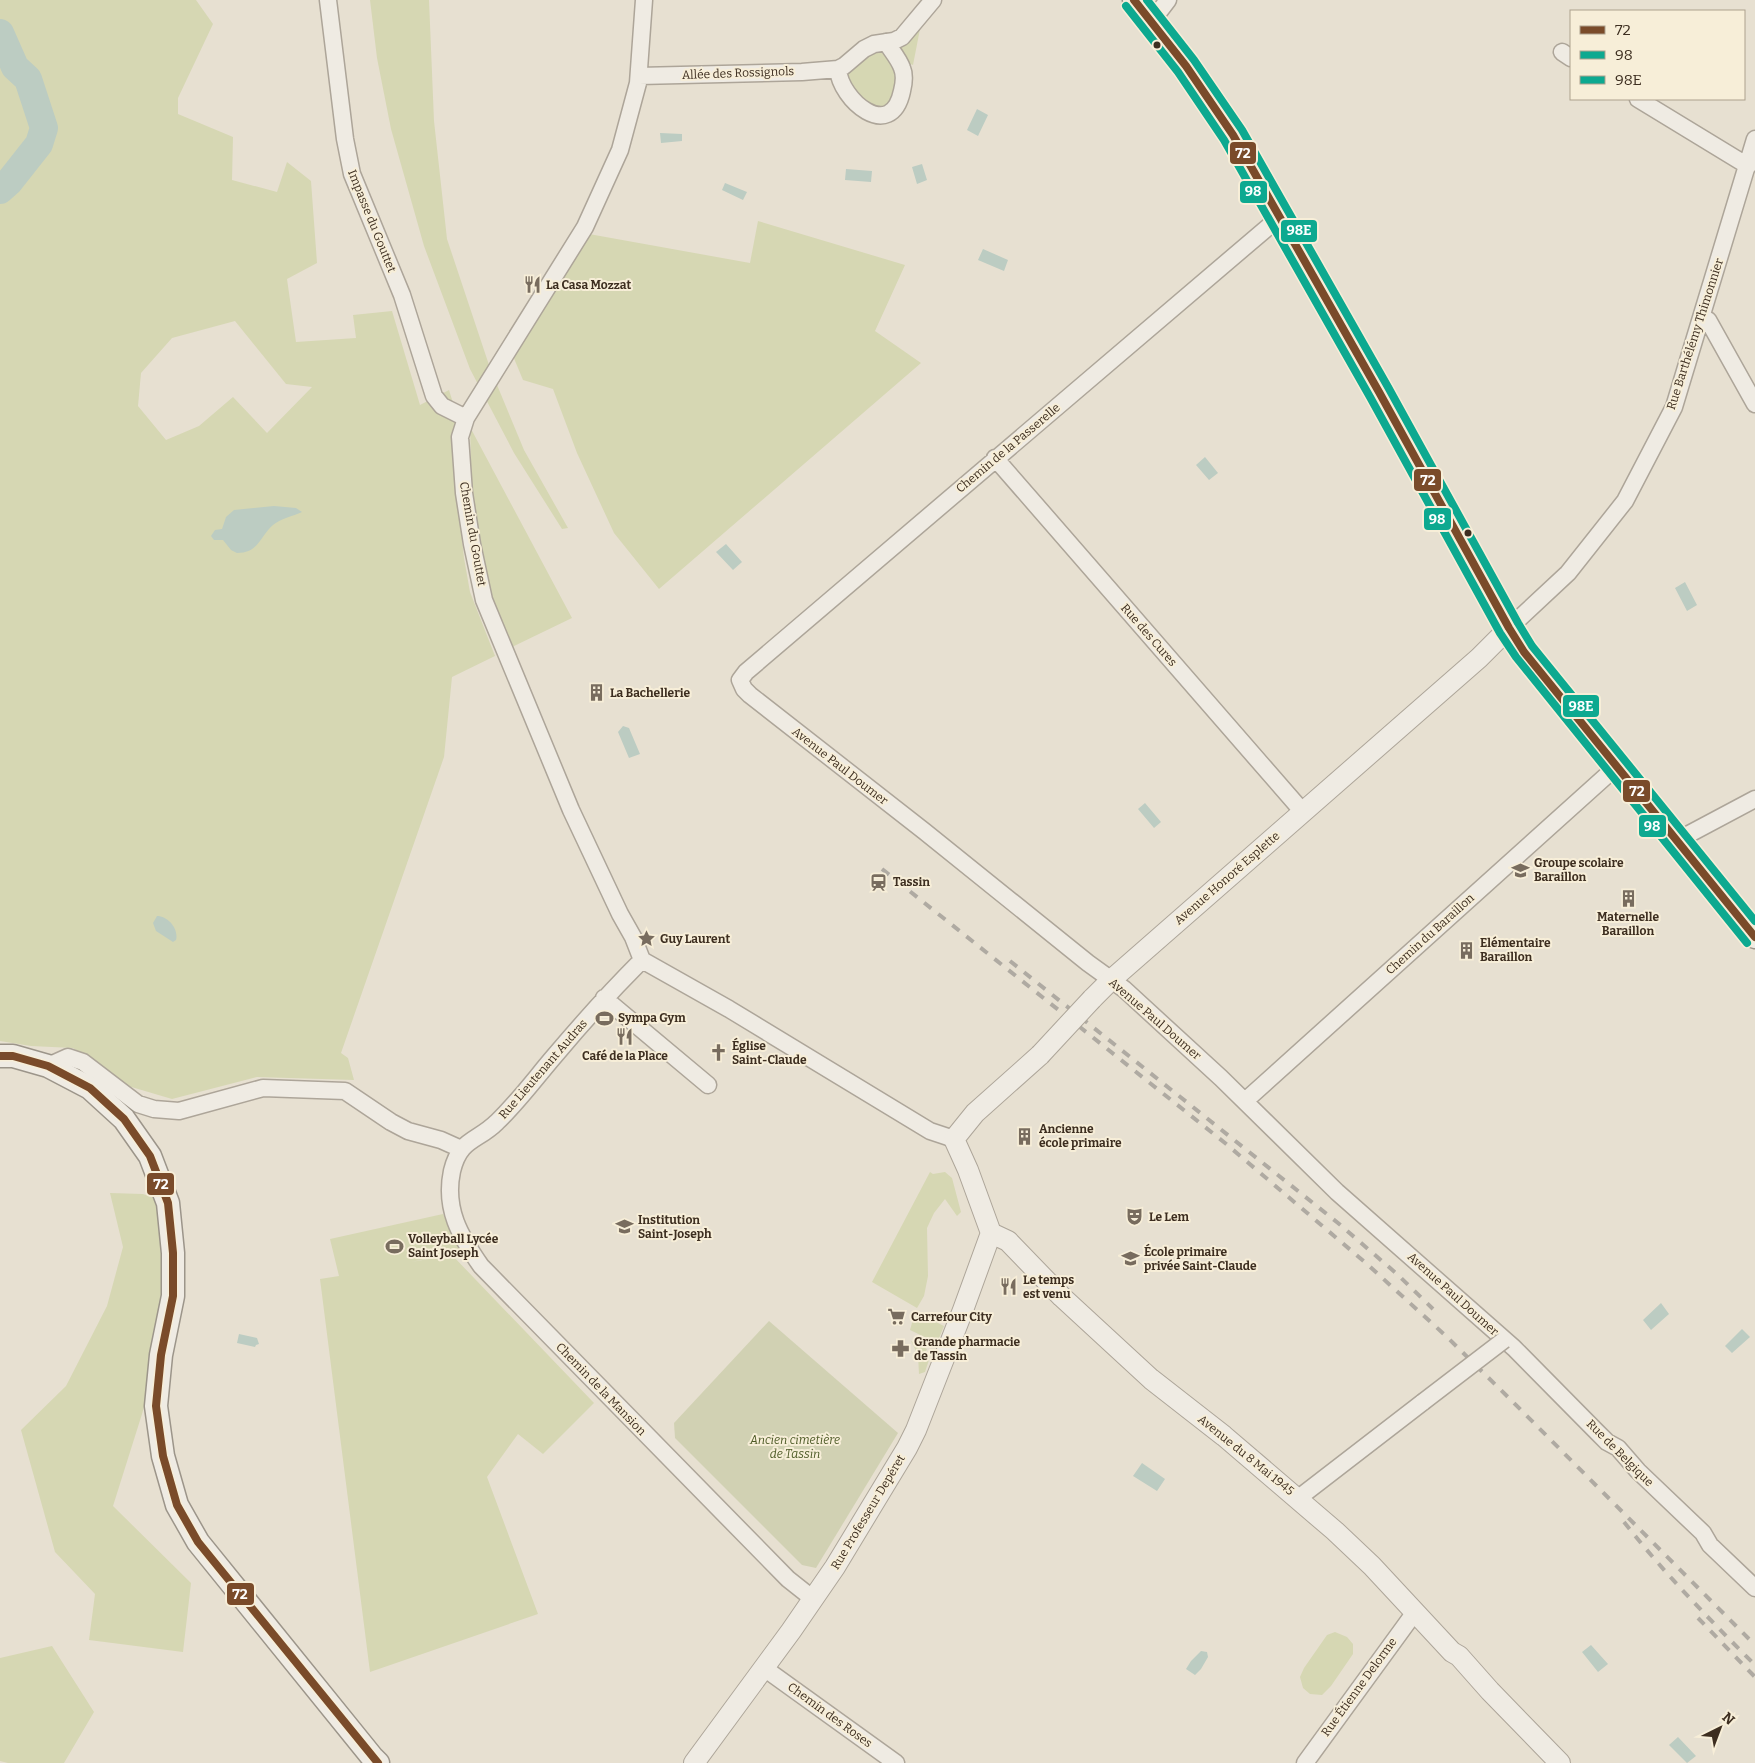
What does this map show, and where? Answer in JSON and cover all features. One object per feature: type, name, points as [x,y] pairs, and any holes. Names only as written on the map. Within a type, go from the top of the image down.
[{"type":"main road","points":[[1134,0],[1208,94],[1280,216],[1509,628],[1535,666],[1755,937]]},
{"type":"main road","points":[[0,1056],[13,1056],[48,1066],[90,1088],[124,1119],[150,1156],[168,1203],[173,1253],[173,1296],[160,1355],[156,1406],[162,1456],[176,1504],[198,1542],[378,1763]]},
{"type":"street","name":"Impasse du Gouttet","points":[[328,0],[345,139],[352,174],[402,295],[434,396],[442,406],[466,418]]},
{"type":"street","name":"Chemin du Gouttet","points":[[642,960],[633,937],[620,914],[571,810],[484,600],[472,544],[464,493],[460,437],[466,418],[585,227],[620,150],[639,76],[644,0]]},
{"type":"street","points":[[886,42],[902,68],[904,76],[897,106],[890,112],[874,115],[865,110],[844,88],[838,76],[838,69],[864,49],[874,44],[886,42],[894,41],[902,37],[932,0]]},
{"type":"street","points":[[1152,21],[1168,0]]},
{"type":"street","name":"Allée des Rossignols","points":[[639,76],[802,72],[838,69]]},
{"type":"street","points":[[1640,100],[1748,166]]},
{"type":"street","name":"Rue Barthélémy Thimonnier","points":[[1509,628],[1568,573],[1625,501],[1674,407],[1755,139]]},
{"type":"street","name":"Chemin de la Passerelle","points":[[741,684],[740,680],[746,672],[1280,216]]},
{"type":"street","points":[[1702,318],[1708,320],[1755,404]]},
{"type":"street","name":"Rue des Cures","points":[[995,458],[1303,812]]},
{"type":"street","name":"Avenue Honoré Esplette","points":[[954,1138],[975,1113],[1040,1055],[1111,980],[1479,658],[1509,628]]},
{"type":"street","name":"Avenue Paul Doumer","points":[[741,684],[750,695],[1137,1001],[1245,1101],[1337,1192],[1504,1340]]},
{"type":"street","name":"Chemin du Baraillon","points":[[1245,1101],[1616,767]]},
{"type":"street","points":[[1676,841],[1755,799]]},
{"type":"street","points":[[642,960],[729,1009],[930,1131],[954,1138],[991,1233]]},
{"type":"street","name":"Rue Lieutenant Audras","points":[[460,1150],[467,1142],[496,1124],[604,998],[642,960]]},
{"type":"street","points":[[604,998],[708,1085]]},
{"type":"street","points":[[48,1066],[68,1057],[83,1062],[138,1104],[154,1109],[179,1111],[263,1088],[345,1090],[391,1122],[408,1131],[441,1140],[460,1150]]},
{"type":"street","name":"Chemin de la Mansion","points":[[460,1150],[451,1178],[452,1214],[462,1238],[481,1266],[793,1584],[812,1598]]},
{"type":"street","name":"Avenue du 8 Mai 1945","points":[[991,1233],[1008,1241],[1089,1322],[1151,1379],[1300,1499],[1372,1566],[1560,1763]]},
{"type":"street","name":"Rue Professeur Depéret","points":[[694,1763],[764,1668],[847,1547],[911,1439],[963,1310],[991,1233]]},
{"type":"street","points":[[1300,1499],[1304,1492],[1504,1340]]},
{"type":"street","name":"Rue de Belgique","points":[[1504,1340],[1596,1432],[1618,1448],[1638,1471],[1703,1534],[1714,1550],[1755,1588]]},
{"type":"street","name":"Rue Étienne Delorme","points":[[1304,1763],[1415,1612]]},
{"type":"street","name":"Chemin des Roses","points":[[764,1668],[896,1763]]},
{"type":"green space","points":[[0,0],[196,0],[213,24],[178,98],[178,114],[233,137],[232,180],[277,192],[287,162],[311,181],[317,263],[287,279],[296,342],[356,338],[353,315],[392,311],[420,405],[449,390],[458,419],[451,435],[464,558],[470,592],[495,656],[452,677],[444,757],[341,1053],[348,1058],[354,1080],[257,1077],[172,1099],[128,1086],[73,1048],[31,1046],[0,1041]],"holes":[[[235,321],[286,384],[312,387],[267,433],[233,397],[199,426],[166,440],[138,406],[141,373],[172,338]]]},
{"type":"green space","points":[[370,0],[429,0],[434,121],[447,239],[490,368],[524,450],[568,528],[562,529],[514,453],[470,369],[424,246],[391,129],[377,58]]},
{"type":"green space","points":[[921,26],[913,65],[908,63],[899,51],[901,45]]},
{"type":"green space","points":[[877,50],[895,68],[898,83],[889,105],[875,110],[852,91],[847,74],[863,57]]},
{"type":"green space","points":[[758,221],[905,265],[875,331],[921,363],[659,589],[614,533],[577,453],[553,389],[523,380],[513,356],[589,234],[750,263]]},
{"type":"green space","points":[[470,427],[572,618],[512,647],[493,601],[472,498]]},
{"type":"green space","points":[[930,1172],[933,1174],[945,1172],[952,1178],[961,1212],[957,1216],[945,1199],[934,1213],[927,1228],[928,1276],[924,1296],[917,1308],[872,1282]]},
{"type":"green space","points":[[110,1193],[143,1194],[168,1203],[169,1317],[142,1414],[113,1506],[191,1583],[183,1652],[89,1640],[95,1594],[55,1552],[21,1430],[66,1386],[107,1306],[123,1247]]},
{"type":"green space","points":[[443,1214],[460,1252],[411,1262],[452,1255],[594,1403],[543,1454],[518,1434],[487,1477],[538,1614],[370,1672],[320,1279],[339,1276],[330,1239]]},
{"type":"green space","points":[[915,1312],[944,1326],[937,1343],[910,1330]]},
{"type":"green space","name":"Ancien cimetière de Tassin","points":[[769,1321],[898,1433],[816,1568],[802,1565],[675,1438],[674,1423]]},
{"type":"green space","points":[[911,1341],[927,1349],[923,1358],[929,1360],[925,1372],[919,1374],[918,1355]]},
{"type":"green space","points":[[1335,1632],[1347,1637],[1353,1644],[1353,1654],[1331,1686],[1322,1695],[1310,1694],[1303,1688],[1300,1677],[1304,1668],[1327,1635]]},
{"type":"green space","points":[[52,1646],[94,1712],[64,1763],[8,1763],[0,1761],[0,1658]]},
{"type":"shaded area","points":[[977,109],[988,115],[978,136],[967,130]]},
{"type":"shaded area","points":[[660,133],[682,134],[682,141],[661,143]]},
{"type":"shaded area","points":[[922,164],[927,180],[917,184],[912,167]]},
{"type":"shaded area","points":[[846,169],[872,171],[871,182],[845,180]]},
{"type":"shaded area","points":[[725,183],[747,192],[743,200],[722,190]]},
{"type":"shaded area","points":[[983,249],[1008,260],[1004,271],[978,260]]},
{"type":"shaded area","points":[[1205,457],[1218,473],[1209,480],[1196,465]]},
{"type":"shaded area","points":[[274,506],[296,508],[302,512],[273,525],[255,547],[250,550],[237,553],[231,550],[223,540],[214,540],[211,536],[215,530],[222,529],[226,517],[234,510]]},
{"type":"shaded area","points":[[726,544],[742,562],[733,570],[716,552]]},
{"type":"shaded area","points":[[1685,582],[1697,605],[1687,611],[1675,588]]},
{"type":"shaded area","points":[[623,726],[629,728],[640,754],[629,758],[618,732]]},
{"type":"shaded area","points":[[1145,803],[1161,822],[1154,828],[1138,809]]},
{"type":"shaded area","points":[[157,916],[165,918],[172,924],[176,932],[176,940],[173,942],[156,931],[153,923]]},
{"type":"shaded area","points":[[1661,1303],[1669,1314],[1651,1330],[1643,1320]]},
{"type":"shaded area","points":[[1742,1329],[1750,1337],[1732,1353],[1725,1346]]},
{"type":"shaded area","points":[[239,1334],[257,1338],[259,1344],[255,1347],[237,1343]]},
{"type":"shaded area","points":[[1142,1463],[1165,1479],[1157,1491],[1133,1476]]},
{"type":"shaded area","points":[[1591,1645],[1608,1664],[1598,1672],[1582,1652]]},
{"type":"shaded area","points":[[1201,1651],[1207,1652],[1208,1657],[1195,1675],[1186,1669]]},
{"type":"shaded area","points":[[1678,1737],[1696,1756],[1687,1763],[1669,1745]]},
{"type":"waterway","points":[[0,33],[15,67],[28,79],[44,128],[39,144],[9,182],[0,190]]},
{"type":"railway","points":[[882,869],[1225,1143],[1367,1264],[1446,1336],[1755,1645]]},
{"type":"railway","points":[[1010,961],[1338,1223],[1397,1274],[1433,1309]]},
{"type":"railway","points":[[1624,1522],[1671,1578],[1755,1665]]},
{"type":"railway","points":[[1698,1618],[1755,1677]]},
{"type":"transit line","name":"72","points":[[1134,0],[1186,66],[1233,135],[1524,652],[1755,937]]},
{"type":"transit line","name":"98E","points":[[1147,0],[1194,60],[1242,130],[1532,646],[1755,921]]},
{"type":"transit line","name":"98","points":[[1126,6],[1178,72],[1224,140],[1370,397],[1500,633],[1516,657],[1747,943]]},
{"type":"transit line","name":"72","points":[[0,1056],[13,1056],[48,1066],[90,1088],[124,1119],[150,1156],[168,1203],[173,1253],[173,1296],[161,1355],[156,1406],[163,1456],[177,1505],[198,1542],[378,1763]]},
{"type":"place","name":"La Casa Mozzat","points":[[532,285]]},
{"type":"place","name":"La Bachellerie","points":[[596,693]]},
{"type":"place","name":"Groupe scolaire Baraillon","points":[[1520,870]]},
{"type":"place","name":"Tassin","points":[[879,882]]},
{"type":"place","name":"Maternelle Baraillon","points":[[1628,898]]},
{"type":"place","name":"Guy Laurent","points":[[646,939]]},
{"type":"place","name":"Elémentaire Baraillon","points":[[1466,950]]},
{"type":"place","name":"Sympa Gym","points":[[604,1018]]},
{"type":"place","name":"Café de la Place","points":[[625,1037]]},
{"type":"place","name":"Église Saint-Claude","points":[[718,1053]]},
{"type":"place","name":"Ancienne école primaire","points":[[1025,1136]]},
{"type":"place","name":"Le Lem","points":[[1135,1217]]},
{"type":"place","name":"Institution Saint-Joseph","points":[[624,1227]]},
{"type":"place","name":"Volleyball Lycée Saint Joseph","points":[[394,1246]]},
{"type":"place","name":"École primaire privée Saint-Claude","points":[[1130,1259]]},
{"type":"place","name":"Le temps est venu","points":[[1009,1287]]},
{"type":"place","name":"Carrefour City","points":[[897,1317]]},
{"type":"place","name":"Grande pharmacie de Tassin","points":[[900,1349]]}]
